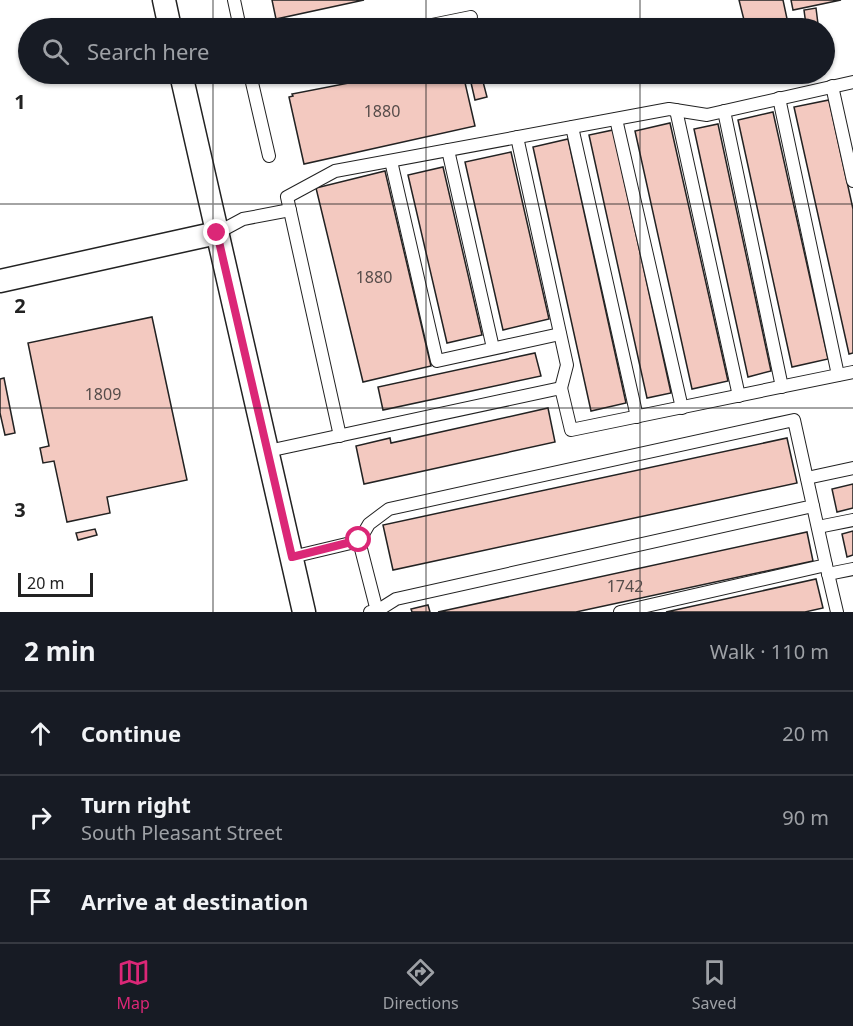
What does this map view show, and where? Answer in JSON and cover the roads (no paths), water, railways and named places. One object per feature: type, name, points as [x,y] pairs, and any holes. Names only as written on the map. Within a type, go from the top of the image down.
[{"type":"street","points":[[164,0],[168,18]]},
{"type":"street","points":[[183,84],[304,612]]},
{"type":"street","points":[[0,280],[217,233]]},
{"type":"lane","points":[[234,0],[238,18]]},
{"type":"lane","points":[[466,18],[471,17]]},
{"type":"lane","points":[[340,436],[287,197],[334,171],[669,109],[707,115],[853,82]]},
{"type":"lane","points":[[251,84],[269,156]]},
{"type":"lane","points":[[832,86],[853,181]]},
{"type":"lane","points":[[779,98],[838,375]]},
{"type":"lane","points":[[676,110],[739,396]]},
{"type":"lane","points":[[724,111],[782,387]]},
{"type":"lane","points":[[616,119],[682,408]]},
{"type":"lane","points":[[572,127],[637,417]]},
{"type":"lane","points":[[517,137],[567,365],[561,388],[571,430],[853,372]]},
{"type":"lane","points":[[448,150],[493,348]]},
{"type":"lane","points":[[391,161],[437,361],[560,334]]},
{"type":"lane","points":[[217,233],[243,219],[290,210]]},
{"type":"lane","points":[[268,451],[561,388]]},
{"type":"lane","points":[[292,557],[359,540],[369,524],[388,509],[794,420],[837,612]]},
{"type":"lane","points":[[807,478],[853,468]]},
{"type":"lane","points":[[359,540],[374,611],[396,599],[813,506]]},
{"type":"lane","points":[[818,527],[853,520]]},
{"type":"lane","points":[[620,612],[827,569],[853,569]]}]
